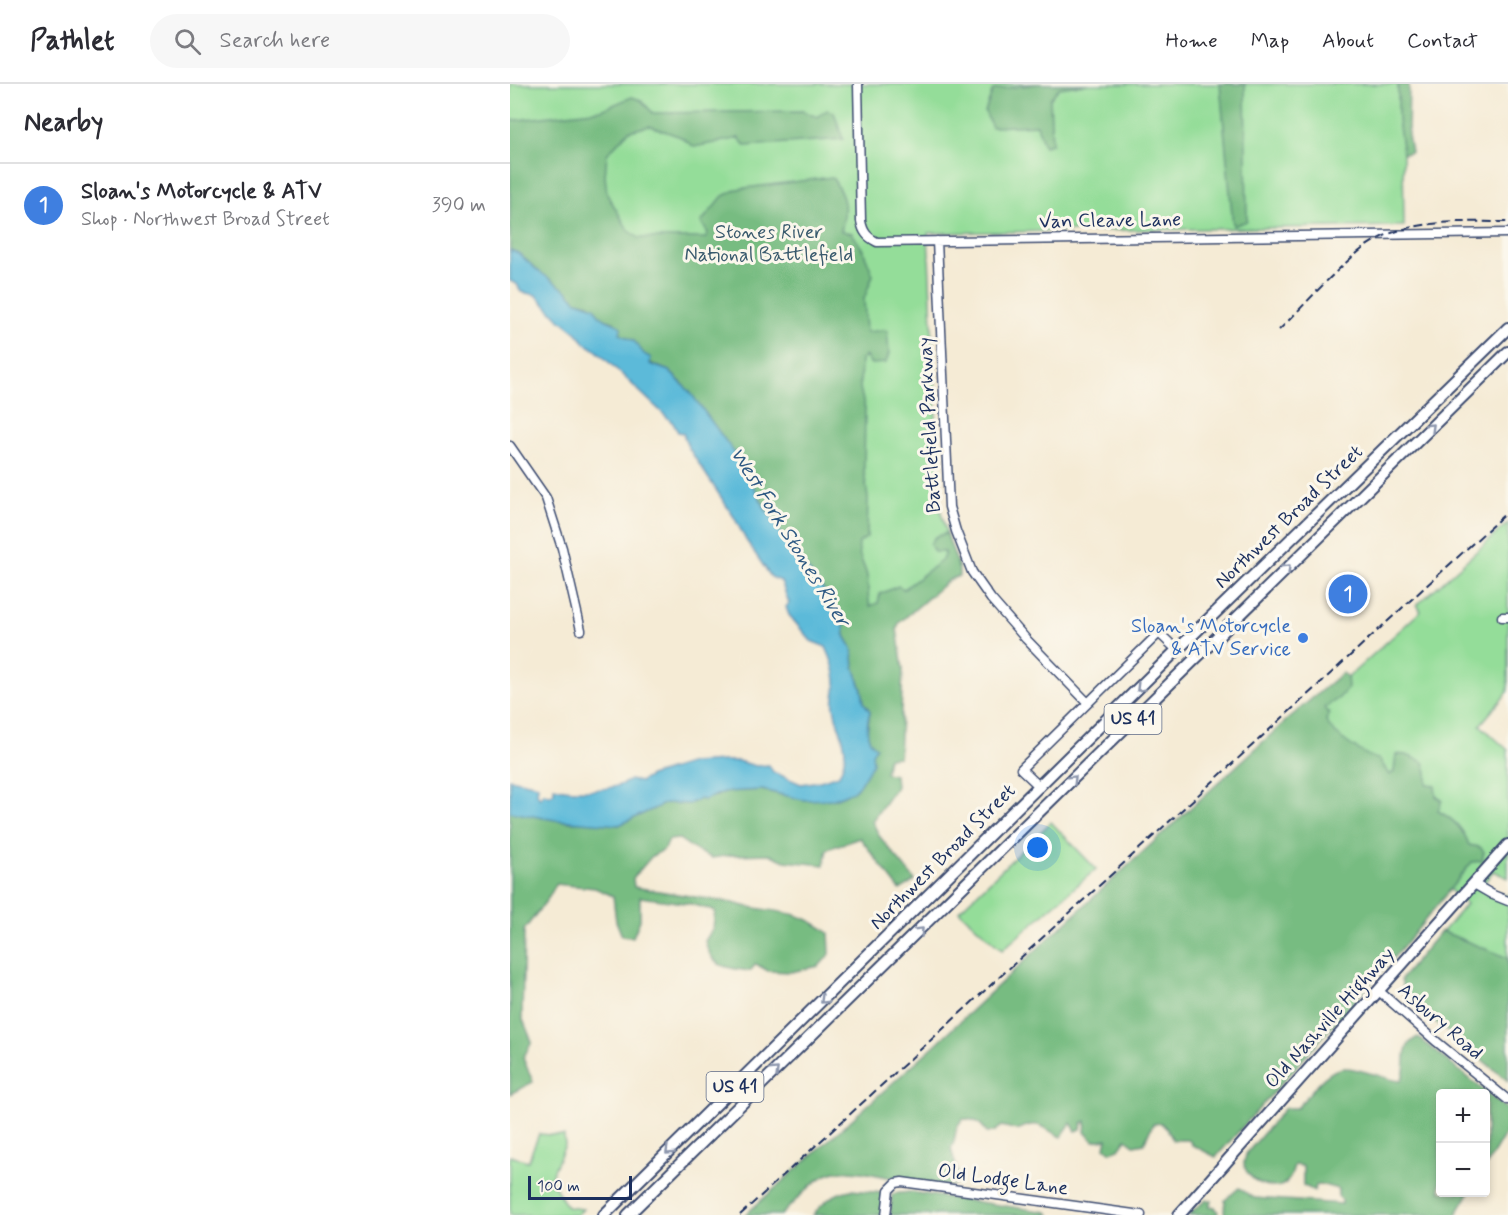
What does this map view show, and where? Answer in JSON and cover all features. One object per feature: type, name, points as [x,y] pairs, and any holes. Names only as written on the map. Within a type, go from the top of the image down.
[{"type":"main road","name":"Northwest Broad Street","points":[[866,959],[1177,650],[1508,328]]},
{"type":"main road","points":[[1495,340],[1507,353]]},
{"type":"main road","name":"Northwest Broad Street","points":[[878,972],[1507,353]]},
{"type":"main road","points":[[1377,456],[1389,468]]},
{"type":"main road","points":[[1249,581],[1262,594]]},
{"type":"main road","points":[[1177,650],[1190,663]]},
{"type":"main road","points":[[1040,787],[1052,800]]},
{"type":"main road","name":"Old Nashville Highway","points":[[1179,1215],[1508,845]]},
{"type":"main road","points":[[866,959],[878,972]]},
{"type":"main road","name":"US 41","points":[[604,1215],[866,959]]},
{"type":"main road","name":"US 41","points":[[628,1215],[878,972]]},
{"type":"street","name":"Van Cleave Lane","points":[[858,84],[863,230],[869,238],[877,242],[1508,233]]},
{"type":"street","name":"Battlefield Parkway","points":[[937,241],[949,507],[956,531],[972,572],[991,600],[1088,703]]},
{"type":"street","points":[[510,446],[546,498],[562,548],[581,630]]},
{"type":"street","points":[[1040,787],[1021,769],[1159,633],[1177,650]]},
{"type":"street","points":[[1474,884],[1508,901]]},
{"type":"street","name":"Asbury Road","points":[[1379,991],[1508,1100]]},
{"type":"street","points":[[692,1130],[703,1141]]},
{"type":"street","name":"Old Lodge Lane","points":[[886,1215],[889,1190],[896,1183],[902,1182],[1141,1215]]},
{"type":"green space","name":"Stones River National Battlefield","points":[[510,84],[1402,84],[1404,226],[928,233],[940,509],[959,568],[850,643],[761,488],[660,368],[605,317],[510,254]]},
{"type":"green space","points":[[1035,84],[1088,84],[1059,88],[1050,99],[1052,144],[1044,146],[1037,125],[992,127],[985,112],[993,90]]},
{"type":"green space","points":[[1220,84],[1245,84],[1247,221],[1233,226]]},
{"type":"green space","points":[[1398,84],[1409,84],[1408,135],[1411,152],[1403,154],[1398,120]]},
{"type":"green space","points":[[632,97],[641,100],[653,113],[803,111],[817,117],[827,110],[834,112],[843,139],[745,146],[739,138],[694,147],[681,137],[650,126],[629,131],[607,154],[605,176],[607,194],[628,230],[639,238],[706,238],[708,233],[701,222],[723,196],[737,189],[832,177],[844,203],[841,231],[852,233],[863,250],[873,275],[864,299],[866,332],[887,330],[889,353],[886,363],[871,364],[865,356],[861,360],[860,388],[865,409],[864,471],[868,498],[867,537],[859,543],[859,548],[867,576],[870,606],[878,603],[880,594],[898,586],[904,589],[942,560],[945,552],[934,552],[930,544],[935,537],[947,533],[958,565],[959,576],[949,580],[899,623],[897,629],[903,669],[899,757],[888,758],[885,773],[895,775],[896,787],[872,821],[880,837],[915,880],[900,890],[860,838],[827,849],[824,865],[785,861],[769,854],[712,858],[679,839],[669,840],[665,849],[652,856],[633,878],[634,887],[793,914],[816,924],[829,933],[830,954],[819,966],[791,972],[768,971],[756,964],[750,971],[727,967],[716,962],[711,957],[705,941],[713,928],[715,911],[692,904],[640,897],[640,920],[633,937],[622,936],[616,921],[613,896],[595,888],[556,884],[524,930],[522,1017],[532,1042],[523,1058],[533,1082],[510,1094],[510,812],[571,822],[619,825],[666,803],[689,804],[724,792],[762,790],[782,795],[834,799],[853,791],[860,784],[870,743],[867,733],[870,711],[864,703],[854,667],[852,648],[845,636],[844,626],[830,599],[780,533],[741,462],[683,384],[669,371],[650,363],[634,341],[619,334],[614,322],[603,319],[589,304],[577,301],[518,253],[510,250],[510,121],[601,110]]},
{"type":"green space","points":[[1508,523],[1508,692],[1480,725],[1508,750],[1508,878],[1493,871],[1482,886],[1506,896],[1508,894],[1508,974],[1436,940],[1466,904],[1280,739],[1421,611],[1417,605]]},
{"type":"green space","points":[[1342,673],[1347,676],[1348,688],[1339,698],[1324,708],[1329,712],[1326,721],[1330,727],[1350,744],[1380,760],[1389,775],[1394,772],[1396,754],[1424,762],[1427,784],[1435,785],[1436,796],[1442,800],[1438,811],[1457,825],[1469,845],[1480,847],[1484,852],[1482,861],[1472,862],[1409,940],[1216,1157],[1192,1145],[1189,1140],[1173,1140],[1161,1123],[1153,1124],[1144,1143],[1134,1145],[1126,1139],[1119,1149],[1111,1152],[1105,1147],[1107,1139],[1093,1141],[1085,1132],[1086,1121],[1082,1123],[1081,1129],[1076,1131],[1071,1123],[1061,1137],[1044,1127],[1035,1125],[1017,1130],[1002,1126],[994,1132],[987,1132],[977,1122],[963,1119],[957,1126],[951,1149],[959,1183],[945,1186],[928,1185],[855,1171],[839,1171],[826,1175],[814,1183],[781,1215],[745,1215],[935,1045],[1289,718]]},
{"type":"green space","points":[[1051,822],[1096,869],[1002,950],[959,911]]},
{"type":"green space","points":[[1441,931],[1508,958],[1508,1081],[1404,996],[1401,979]]},
{"type":"green space","points":[[1418,1037],[1482,1089],[1436,1089],[1436,1197],[1467,1197],[1456,1215],[1226,1215],[1225,1200],[1239,1188],[1254,1198],[1342,1204],[1338,1196],[1338,1189],[1320,1184],[1314,1191],[1303,1185],[1303,1166],[1294,1165],[1291,1176],[1284,1184],[1277,1187],[1270,1187],[1256,1181],[1246,1170],[1244,1163],[1246,1154],[1285,1108],[1297,1108],[1332,1072],[1352,1068],[1401,1081],[1406,1052],[1412,1041]]},
{"type":"green space","points":[[1490,1095],[1508,1110],[1508,1129],[1490,1159]]},
{"type":"green space","points":[[539,1134],[564,1136],[565,1145],[550,1179],[567,1207],[583,1209],[577,1215],[510,1215],[510,1156],[528,1161]]},
{"type":"green space","points":[[851,1190],[883,1193],[885,1200],[883,1215],[813,1215],[829,1199]]},
{"type":"green space","points":[[910,1192],[1047,1212],[1050,1215],[890,1215],[892,1194]]},
{"type":"green space","points":[[1206,1200],[1212,1201],[1209,1206],[1215,1207],[1217,1215],[1188,1215]]},
{"type":"water","points":[[510,250],[518,253],[577,301],[595,307],[602,318],[621,327],[620,334],[634,341],[644,354],[651,358],[650,364],[669,371],[690,392],[741,462],[780,533],[830,599],[852,648],[854,667],[864,703],[870,711],[868,735],[876,747],[872,754],[873,763],[853,791],[834,799],[804,800],[762,790],[724,792],[689,804],[666,803],[619,825],[555,820],[510,812],[510,779],[538,785],[537,793],[540,798],[544,793],[550,795],[554,792],[554,787],[572,790],[603,789],[630,780],[640,782],[650,776],[692,763],[738,761],[756,766],[769,765],[773,772],[801,784],[839,775],[845,756],[845,747],[834,704],[835,674],[826,647],[811,641],[789,615],[786,607],[789,603],[781,581],[771,577],[746,540],[734,517],[688,447],[683,433],[678,432],[673,423],[536,295],[521,292],[517,284],[510,281]]},
{"type":"railway","points":[[1279,330],[1343,266],[1365,247],[1381,238],[1416,226],[1453,222],[1508,222]]},
{"type":"railway","points":[[740,1215],[1508,511]]},
{"type":"place","name":"Sloan's Motorcycle & ATV","points":[[1348,594]]},
{"type":"place","name":"Sloan's Motorcycle & ATV Service","points":[[1303,638]]},
{"type":"water label","name":"West Fork Stones River","points":[[790,537]]}]
